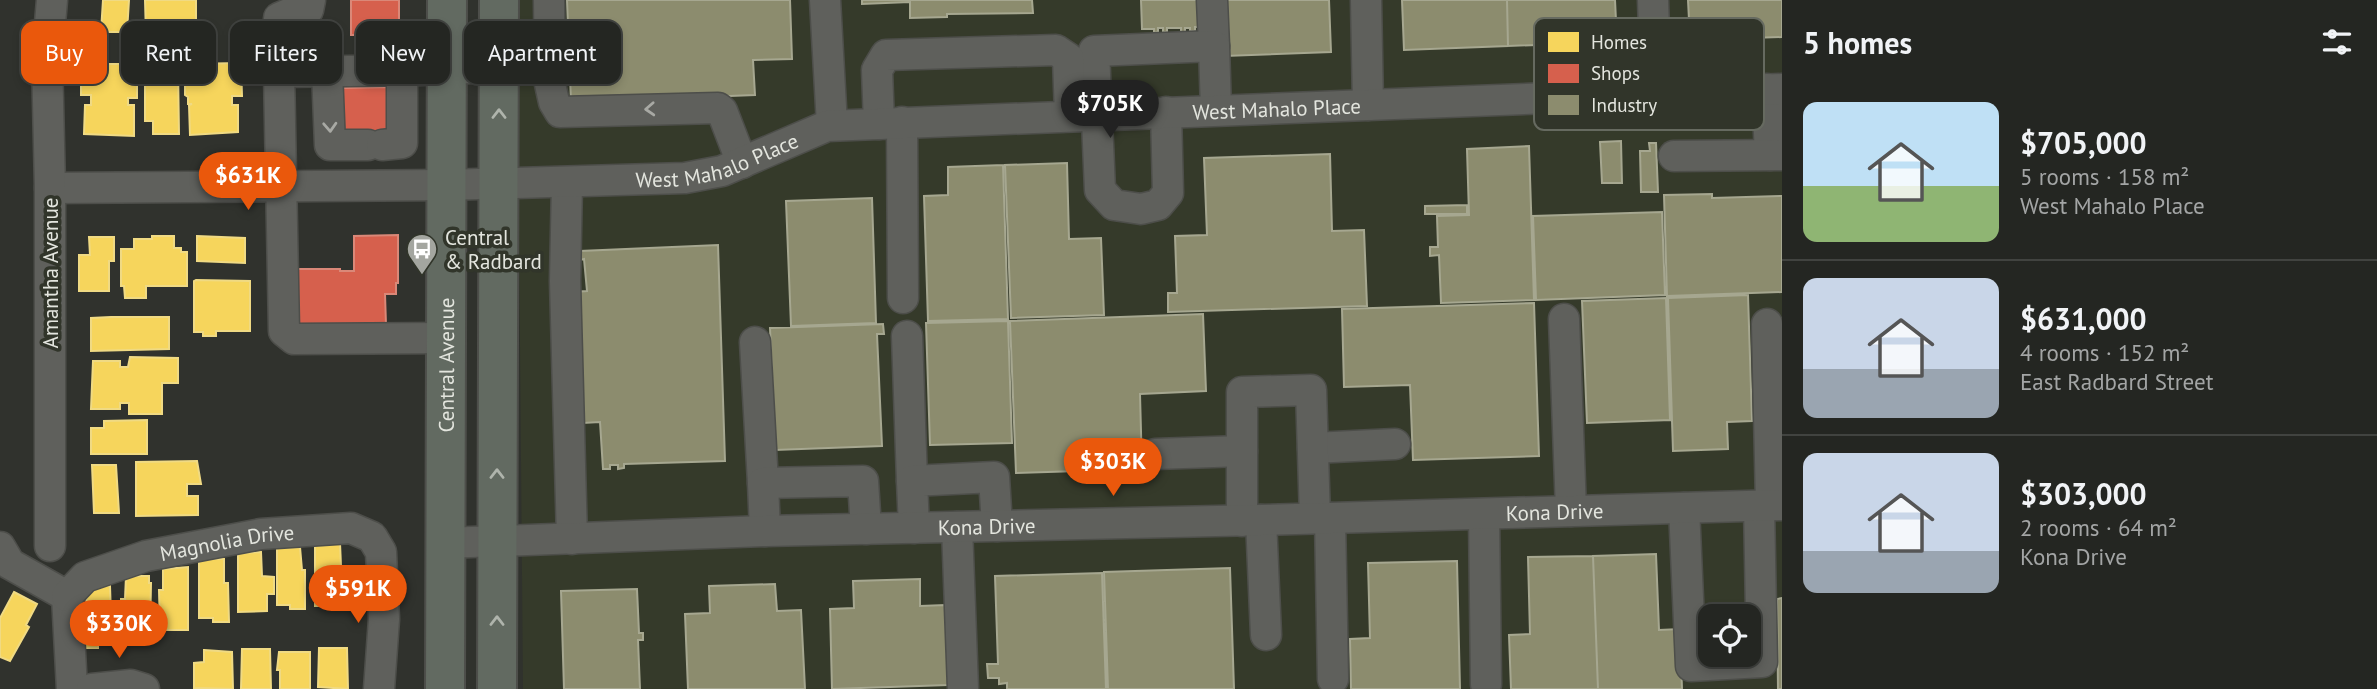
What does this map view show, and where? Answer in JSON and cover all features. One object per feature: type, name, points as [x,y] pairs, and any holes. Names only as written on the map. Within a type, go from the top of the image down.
[{"type":"main road","name":"Central Avenue","points":[[447,0],[447,21]]},
{"type":"main road","points":[[499,0],[499,21]]},
{"type":"main road","name":"Central Avenue","points":[[445,689],[447,84]]},
{"type":"main road","points":[[497,689],[499,84]]},
{"type":"street","name":"Amantha Avenue","points":[[50,546],[50,188],[47,58],[52,0]]},
{"type":"street","points":[[279,21],[279,18],[293,12],[308,10],[310,0]]},
{"type":"street","points":[[549,0],[550,21]]},
{"type":"street","points":[[825,0],[832,125]]},
{"type":"street","points":[[1212,0],[1216,110]]},
{"type":"street","points":[[1366,0],[1368,105]]},
{"type":"street","points":[[1653,0],[1654,18]]},
{"type":"street","points":[[1083,116],[1094,51],[1214,46]]},
{"type":"street","points":[[903,298],[891,123],[877,70],[886,55],[1056,50],[1068,58],[1100,190],[1114,205],[1141,209],[1158,205],[1168,193],[1166,112]]},
{"type":"street","points":[[279,84],[284,331],[287,336],[294,340],[445,338]]},
{"type":"street","points":[[328,84],[330,145],[402,143],[402,84]]},
{"type":"street","points":[[552,84],[554,102],[560,112],[718,108],[722,111],[742,163]]},
{"type":"street","points":[[1674,156],[1776,155],[1774,89]]},
{"type":"street","name":"West Mahalo Place","points":[[50,188],[445,185],[685,178],[722,171],[792,139],[832,125],[1534,99]]},
{"type":"street","points":[[567,183],[566,331],[572,539]]},
{"type":"street","points":[[1564,319],[1571,511]]},
{"type":"street","points":[[1684,508],[1691,666],[1762,662],[1771,505],[1767,324]]},
{"type":"street","points":[[907,336],[914,528]]},
{"type":"street","points":[[755,342],[765,531]]},
{"type":"street","points":[[1266,635],[1242,451],[1242,392],[1311,390],[1313,449],[1322,518],[1333,679]]},
{"type":"street","points":[[1313,449],[1395,444]]},
{"type":"street","points":[[1155,454],[1242,451]]},
{"type":"street","points":[[912,481],[994,477],[997,526]]},
{"type":"street","points":[[763,483],[863,481],[866,529]]},
{"type":"street","name":"Kona Drive","points":[[445,543],[765,531],[1771,505]]},
{"type":"street","points":[[1484,514],[1486,684]]},
{"type":"street","points":[[957,527],[963,689]]},
{"type":"street","name":"Magnolia Drive","points":[[67,596],[85,577],[146,556],[261,534],[351,528],[372,537],[381,552],[384,619],[379,689]]},
{"type":"street","points":[[0,547],[10,564],[67,596],[72,689]]},
{"type":"street","points":[[92,689],[131,685],[144,689]]},
{"type":"shaded area","points":[[515,0],[1782,0],[1782,689],[523,689],[516,84],[621,84],[621,21],[515,21]]},
{"type":"building: Homes","points":[[103,0],[129,0],[128,21],[121,21],[121,32],[107,32],[107,21],[102,21]]},
{"type":"building: Homes","points":[[145,0],[196,0],[196,21],[146,21]]},
{"type":"building: Homes","points":[[216,63],[230,63],[230,84],[242,84],[242,96],[232,96],[232,105],[238,105],[238,132],[190,135],[189,105],[192,104],[188,104],[185,84],[216,84]]},
{"type":"building: Homes","points":[[107,64],[121,64],[121,84],[137,84],[137,98],[128,98],[128,105],[134,105],[134,136],[84,134],[85,105],[91,105],[91,95],[81,95],[81,84],[107,84]]},
{"type":"building: Homes","points":[[145,84],[178,84],[179,134],[153,134],[153,121],[145,121]]},
{"type":"building: Homes","points":[[152,236],[174,236],[174,248],[187,252],[187,286],[146,286],[146,298],[125,298],[124,286],[121,286],[121,249],[134,249],[134,239],[152,239]]},
{"type":"building: Homes","points":[[197,236],[245,238],[245,263],[197,261]]},
{"type":"building: Homes","points":[[89,237],[114,237],[114,261],[109,261],[109,291],[79,291],[79,255],[90,255]]},
{"type":"building: Homes","points":[[196,280],[250,281],[250,331],[216,331],[216,336],[203,336],[203,332],[194,332]]},
{"type":"building: Homes","points":[[169,317],[169,349],[91,351],[91,318]]},
{"type":"building: Homes","points":[[130,357],[178,358],[178,383],[162,383],[162,414],[129,414],[129,403],[120,403],[120,409],[91,409],[93,361],[120,361],[120,367],[128,367]]},
{"type":"building: Homes","points":[[147,420],[147,454],[91,454],[91,428],[104,428],[104,421]]},
{"type":"building: Homes","points":[[197,461],[201,484],[187,484],[187,496],[198,496],[198,515],[136,516],[136,462]]},
{"type":"building: Homes","points":[[92,465],[116,465],[119,513],[94,513]]},
{"type":"building: Homes","points":[[340,543],[341,566],[344,566],[344,606],[315,606],[315,544]]},
{"type":"building: Homes","points":[[300,547],[302,570],[305,570],[305,609],[290,609],[290,605],[277,605],[277,548]]},
{"type":"building: Homes","points":[[261,552],[262,576],[274,577],[274,594],[267,594],[267,611],[238,612],[238,553]]},
{"type":"building: Homes","points":[[199,559],[224,559],[229,622],[213,622],[213,618],[199,618]]},
{"type":"building: Homes","points":[[188,567],[188,630],[160,630],[159,590],[163,590],[163,569]]},
{"type":"building: Homes","points":[[126,576],[149,576],[150,634],[121,635],[121,599],[125,599]]},
{"type":"building: Homes","points":[[87,586],[110,586],[112,644],[83,648],[76,611],[86,609]]},
{"type":"building: Homes","points":[[14,592],[37,604],[26,625],[29,627],[10,661],[0,657],[0,618]]},
{"type":"building: Homes","points":[[319,648],[347,648],[348,689],[318,687]]},
{"type":"building: Homes","points":[[242,649],[270,649],[271,689],[241,689]]},
{"type":"building: Homes","points":[[204,650],[232,652],[233,689],[194,688],[194,663],[204,662]]},
{"type":"building: Homes","points":[[279,652],[310,652],[310,689],[280,689],[280,670],[277,670]]},
{"type":"building: Shops","points":[[351,0],[399,0],[399,21],[356,21],[356,35],[351,35]]},
{"type":"building: Shops","points":[[393,87],[394,141],[340,142],[339,88]]},
{"type":"building: Shops","points":[[398,235],[398,283],[396,294],[385,294],[386,325],[298,327],[297,269],[354,271],[354,236]]},
{"type":"building: Industry","points":[[567,0],[790,0],[792,59],[753,60],[755,95],[571,102],[570,84],[621,84],[621,21],[568,21]]},
{"type":"building: Industry","points":[[862,0],[1032,0],[1033,13],[947,14],[947,17],[910,18],[910,2],[862,4]]},
{"type":"building: Industry","points":[[1141,0],[1204,0],[1204,27],[1195,27],[1195,31],[1185,28],[1185,32],[1181,32],[1181,28],[1167,28],[1167,32],[1163,32],[1163,28],[1158,28],[1158,32],[1154,33],[1154,29],[1142,29]]},
{"type":"building: Industry","points":[[1223,0],[1329,0],[1331,52],[1225,56]]},
{"type":"building: Industry","points":[[1402,0],[1507,0],[1508,46],[1404,50]]},
{"type":"building: Industry","points":[[1507,0],[1615,0],[1616,18],[1534,18],[1534,45],[1508,46]]},
{"type":"building: Industry","points":[[1688,0],[1782,0],[1782,37],[1764,38],[1764,18],[1689,18]]},
{"type":"building: Industry","points":[[1621,141],[1622,183],[1602,183],[1600,142]]},
{"type":"building: Industry","points":[[1649,143],[1656,143],[1658,192],[1641,192],[1640,151],[1650,151]]},
{"type":"building: Industry","points":[[1529,146],[1534,300],[1441,303],[1439,255],[1430,256],[1430,247],[1438,247],[1437,216],[1469,215],[1467,149]]},
{"type":"building: Industry","points":[[1330,154],[1332,231],[1364,230],[1367,306],[1168,312],[1168,293],[1177,293],[1175,236],[1207,235],[1204,158]]},
{"type":"building: Industry","points":[[1067,163],[1069,239],[1101,238],[1104,315],[1011,318],[1005,165]]},
{"type":"building: Industry","points":[[1003,165],[1008,319],[928,321],[924,196],[948,195],[948,167]]},
{"type":"building: Industry","points":[[1712,194],[1712,198],[1782,196],[1782,292],[1667,296],[1664,195]]},
{"type":"building: Industry","points":[[872,198],[876,323],[791,326],[786,201]]},
{"type":"building: Industry","points":[[1467,205],[1467,214],[1425,214],[1425,206]]},
{"type":"building: Industry","points":[[1662,212],[1665,295],[1536,300],[1533,216]]},
{"type":"building: Industry","points":[[718,245],[725,461],[624,464],[624,468],[618,469],[618,465],[610,465],[610,469],[603,469],[600,422],[583,423],[572,292],[587,291],[584,259],[580,260],[580,251]]},
{"type":"building: Industry","points":[[1748,295],[1752,421],[1727,422],[1728,449],[1673,451],[1668,298]]},
{"type":"building: Industry","points":[[1666,298],[1670,420],[1587,423],[1582,301]]},
{"type":"building: Industry","points":[[1534,303],[1539,456],[1413,460],[1410,385],[1344,387],[1342,309]]},
{"type":"building: Industry","points":[[1203,314],[1206,391],[1140,394],[1142,469],[1016,473],[1010,321]]},
{"type":"building: Industry","points":[[1008,321],[1012,443],[930,445],[926,323]]},
{"type":"building: Industry","points":[[883,324],[884,334],[877,334],[882,446],[775,450],[770,328]]},
{"type":"building: Industry","points":[[1656,554],[1659,630],[1680,629],[1682,689],[1598,689],[1593,556]]},
{"type":"building: Industry","points":[[1593,556],[1598,689],[1511,689],[1509,635],[1530,634],[1528,557]]},
{"type":"building: Industry","points":[[1457,561],[1460,689],[1351,689],[1350,639],[1370,638],[1368,563]]},
{"type":"building: Industry","points":[[1230,568],[1234,689],[1108,689],[1104,572]]},
{"type":"building: Industry","points":[[1102,573],[1106,689],[1007,689],[1007,683],[999,684],[999,678],[988,678],[987,664],[998,664],[995,576]]},
{"type":"building: Industry","points":[[920,579],[920,606],[945,605],[948,685],[832,689],[830,609],[854,608],[853,581]]},
{"type":"building: Industry","points":[[775,584],[777,611],[801,610],[805,689],[688,689],[685,614],[710,613],[709,586]]},
{"type":"building: Industry","points":[[637,589],[639,633],[643,633],[643,640],[638,640],[640,689],[564,689],[561,591]]},
{"type":"building: Industry","points":[[1782,598],[1782,689],[1778,689],[1777,599]]},
{"type":"place","name":"Central & Radbard","points":[[422,276]]}]
